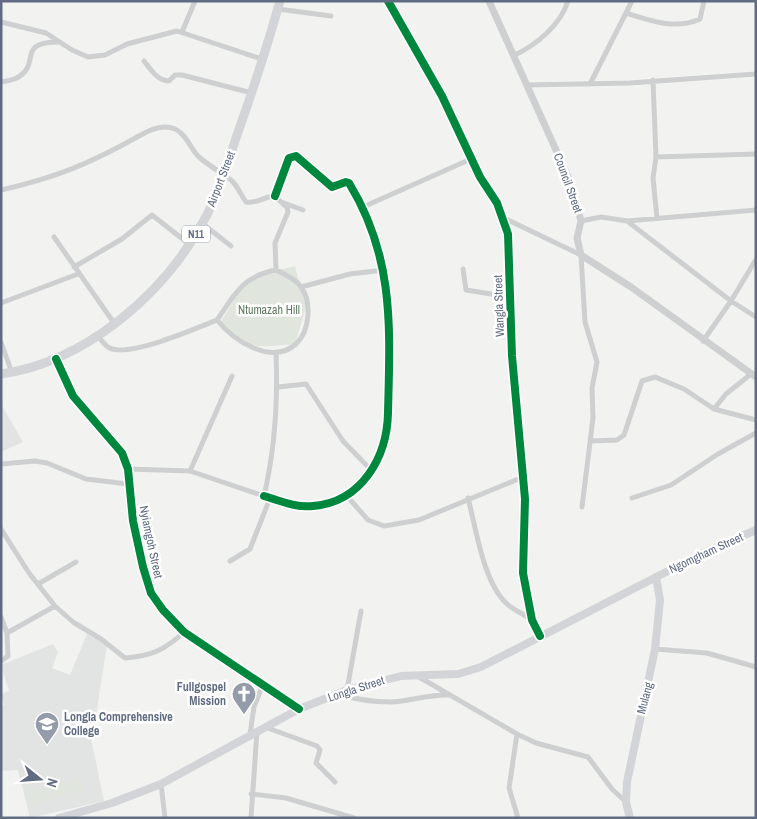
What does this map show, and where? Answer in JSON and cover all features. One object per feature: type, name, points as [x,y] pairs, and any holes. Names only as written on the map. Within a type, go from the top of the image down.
[{"type":"highway","name":"Airport Street","points":[[1,374],[36,367],[56,359],[98,336],[148,294],[190,244],[203,224],[224,175],[252,94],[279,5]]},
{"type":"main road","name":"Ngomgham Street","points":[[656,578],[701,554],[756,530]]},
{"type":"main road","name":"Longla Street","points":[[60,818],[112,802],[160,784],[265,726],[299,709],[347,690],[383,679],[417,675],[461,674],[495,661],[540,636],[656,578]]},
{"type":"main road","name":"Mulang","points":[[630,818],[626,802],[627,782],[655,649],[660,600],[656,578]]},
{"type":"street","points":[[182,32],[195,1]]},
{"type":"street","name":"Wangla Street","points":[[388,1],[442,96],[471,159],[504,218],[508,234],[512,356],[523,477],[523,573],[532,620],[540,636]]},
{"type":"street","name":"Council Street","points":[[489,1],[569,179],[581,220],[576,238],[581,255]]},
{"type":"street","points":[[514,56],[530,47],[547,33],[565,9],[568,1]]},
{"type":"street","points":[[590,84],[632,1]]},
{"type":"street","points":[[626,13],[658,23],[672,24],[700,19],[704,1]]},
{"type":"street","points":[[279,5],[331,16]]},
{"type":"street","points":[[1,22],[46,33],[72,50],[88,57],[105,55],[127,44],[167,32],[182,32],[262,59]]},
{"type":"street","points":[[1,82],[20,76],[26,70],[34,48],[39,44],[61,42]]},
{"type":"street","points":[[144,60],[156,76],[164,80],[169,81],[175,75],[182,75],[252,94]]},
{"type":"street","points":[[526,84],[590,84],[756,74]]},
{"type":"street","points":[[653,80],[656,156],[653,178],[657,218]]},
{"type":"street","points":[[1,190],[69,172],[158,127],[175,129],[181,133],[198,157],[238,187],[246,202],[254,202],[269,196],[275,196],[288,210],[275,243],[276,270]]},
{"type":"street","points":[[656,156],[756,154]]},
{"type":"street","points":[[128,469],[190,471],[267,497],[296,505],[314,506],[347,496],[359,487],[372,471],[383,448],[388,429],[388,299],[384,270],[375,237],[363,207],[350,183],[346,182],[332,186],[296,156],[289,158],[275,196]]},
{"type":"street","points":[[363,207],[471,159]]},
{"type":"street","points":[[281,202],[303,210]]},
{"type":"street","points":[[581,220],[601,217],[627,221],[756,210]]},
{"type":"street","points":[[74,267],[122,239],[152,215],[190,244]]},
{"type":"street","points":[[504,218],[581,255],[631,287],[753,376],[726,394],[714,409]]},
{"type":"street","points":[[627,221],[731,301],[756,317]]},
{"type":"street","points":[[203,224],[231,246]]},
{"type":"street","points":[[54,237],[114,323]]},
{"type":"street","points":[[581,255],[585,322],[597,362],[592,388],[593,418],[582,507]]},
{"type":"street","points":[[704,341],[755,261]]},
{"type":"street","points":[[463,269],[466,290],[510,297]]},
{"type":"street","points":[[98,336],[106,346],[119,350],[161,340],[217,320],[242,284],[260,273],[276,270],[289,276],[301,287],[308,307],[305,331],[296,344],[276,353],[248,345],[230,334],[217,320]]},
{"type":"street","points":[[301,287],[350,274],[384,270]]},
{"type":"street","points":[[1,303],[78,274]]},
{"type":"street","points":[[1,342],[12,373]]},
{"type":"street","points":[[230,561],[250,549],[267,497],[273,461],[278,387],[276,353]]},
{"type":"street","name":"Nyiamgoh Street","points":[[56,359],[73,396],[122,453],[128,469],[133,520],[146,580],[151,593],[163,610],[184,632],[299,709]]},
{"type":"street","points":[[190,471],[232,376]]},
{"type":"street","points":[[590,440],[617,440],[624,435],[642,382],[655,377],[684,389],[714,409],[756,420]]},
{"type":"street","points":[[278,387],[306,384],[343,441],[372,471]]},
{"type":"street","points":[[632,498],[671,485],[718,454],[754,437]]},
{"type":"street","points":[[1,464],[35,461],[47,463],[86,479],[128,484]]},
{"type":"street","points":[[347,496],[368,520],[384,526],[419,520],[468,498],[523,477]]},
{"type":"street","points":[[468,498],[487,570],[500,596],[506,603],[532,620]]},
{"type":"street","points":[[1,530],[55,606],[73,622],[101,639],[125,658],[152,655],[169,646],[184,632]]},
{"type":"street","points":[[38,584],[76,562]]},
{"type":"street","points":[[7,633],[55,606]]},
{"type":"street","points":[[347,690],[361,611]]},
{"type":"street","points":[[1,617],[7,633],[8,656],[1,661]]},
{"type":"street","points":[[655,649],[708,653],[756,667]]},
{"type":"street","points":[[417,675],[517,734],[536,743],[588,757],[612,789],[626,802]]},
{"type":"street","points":[[251,818],[254,707],[263,684]]},
{"type":"street","points":[[336,694],[373,701],[392,702],[434,694],[450,695]]},
{"type":"street","points":[[265,726],[317,746],[320,750],[316,763],[334,782]]},
{"type":"street","points":[[517,734],[509,788],[518,818]]},
{"type":"street","points":[[160,784],[165,818]]},
{"type":"street","points":[[251,794],[286,798],[334,815],[354,818]]},
{"type":"shaded area","points":[[1,404],[23,442],[1,452]]},
{"type":"shaded area","name":"Longla Comprehensive College","points":[[87,634],[107,645],[95,722],[88,724],[104,801],[30,818],[18,770],[2,771],[1,706],[4,705],[1,694],[9,691],[1,665],[53,644],[58,652],[52,668],[70,675]]},
{"type":"green space","name":"Ntumazah Hill","points":[[295,266],[306,307],[295,344],[254,346],[238,339],[220,323],[248,282],[266,274]]},
{"type":"green space","points":[[80,777],[84,792],[55,799],[51,785]]},
{"type":"green space","points":[[50,785],[53,800],[31,806],[27,791]]},
{"type":"cycle path","points":[[388,1],[442,96],[480,177],[497,203],[508,234],[512,356],[525,499],[523,573],[532,620],[540,636]]},
{"type":"cycle path","points":[[264,496],[301,506],[330,503],[345,496],[358,486],[377,461],[383,446],[388,413],[389,323],[386,295],[375,239],[364,211],[349,183],[346,182],[332,187],[296,156],[289,158],[275,196]]},
{"type":"cycle path","points":[[56,359],[73,396],[122,453],[128,469],[133,521],[151,593],[163,610],[184,632],[299,709]]},
{"type":"place","name":"Fullgospel Mission","points":[[244,715]]},
{"type":"place","name":"Longla Comprehensive College","points":[[47,745]]}]
